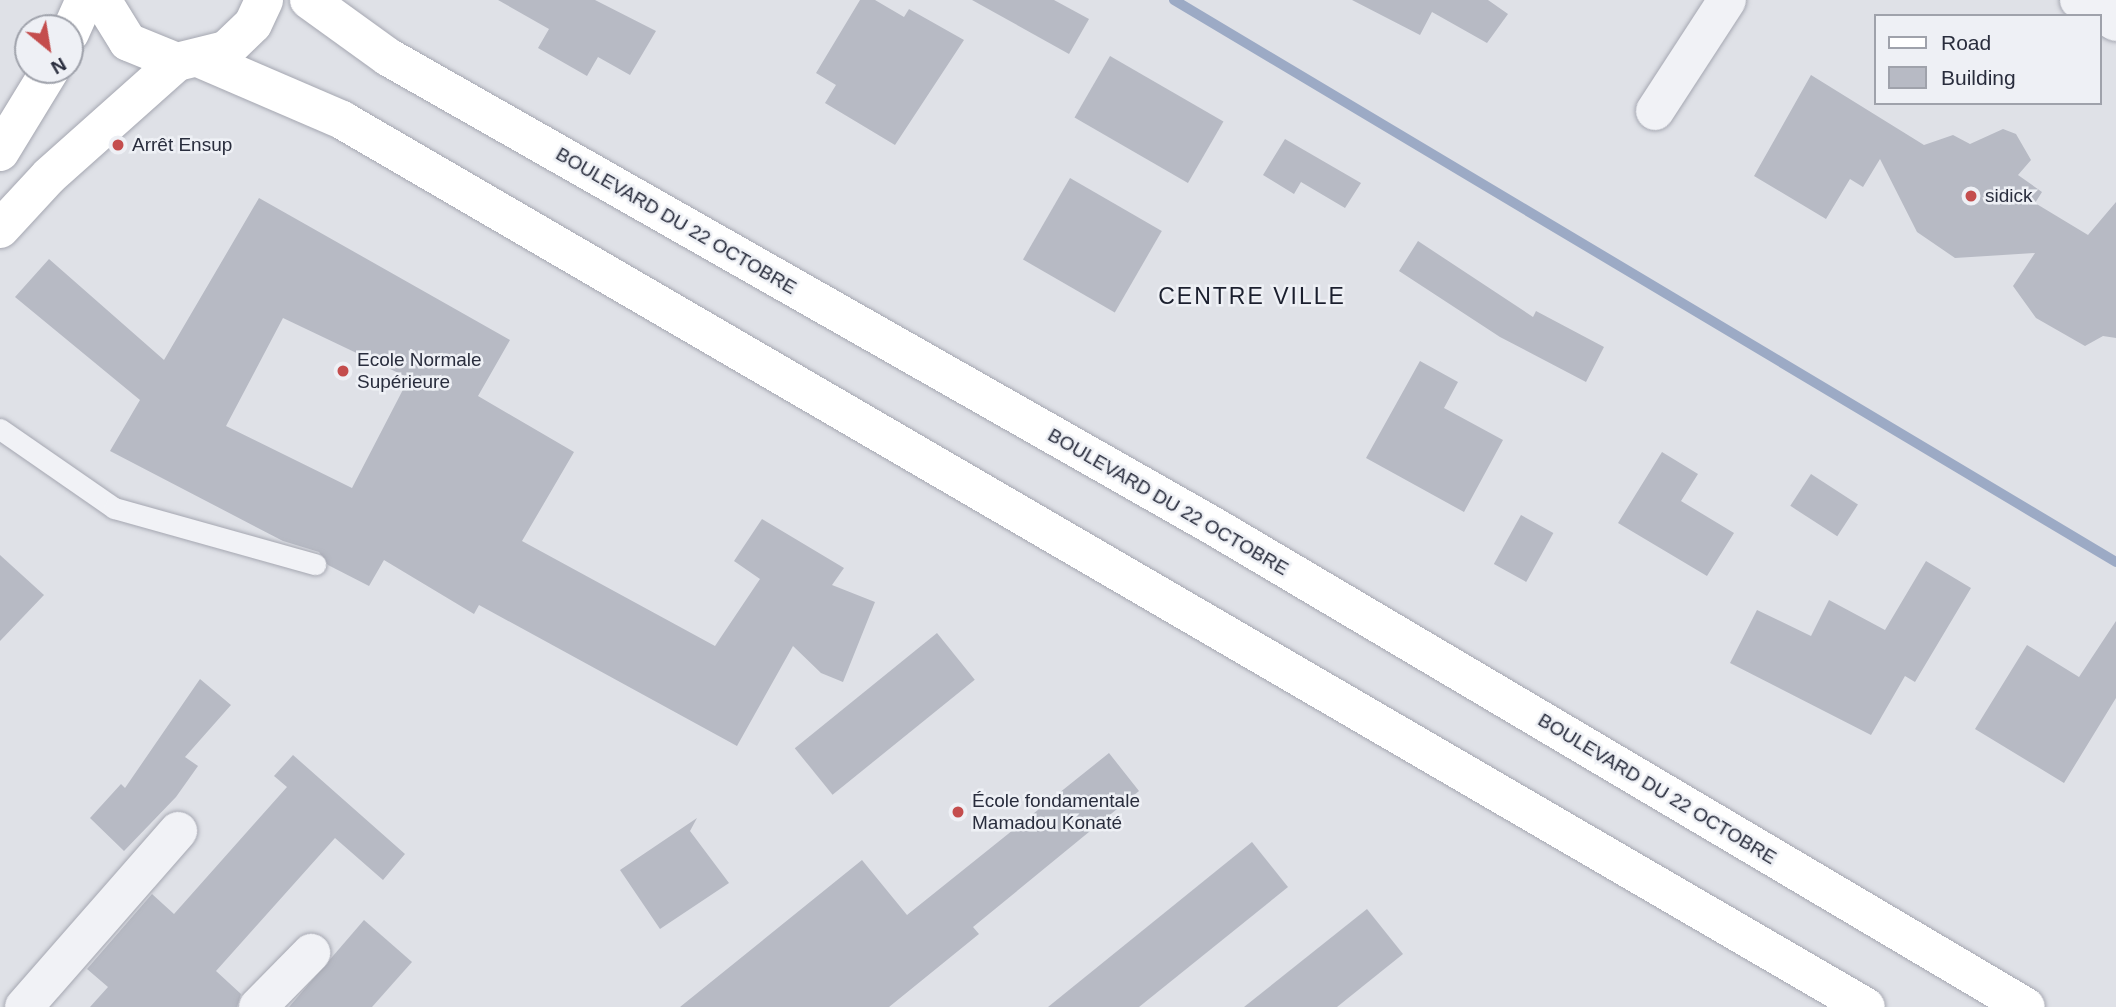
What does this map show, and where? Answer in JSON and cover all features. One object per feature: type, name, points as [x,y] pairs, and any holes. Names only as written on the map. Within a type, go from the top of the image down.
[{"type":"main road","points":[[102,0],[128,42],[190,61],[342,120],[1866,1007]]},
{"type":"main road","points":[[0,229],[49,176],[190,61],[242,38],[264,0]]},
{"type":"main road","name":"BOULEVARD DU 22 OCTOBRE","points":[[309,0],[388,57],[1215,527],[2026,1007]]},
{"type":"main road","points":[[0,152],[41,84]]},
{"type":"street","points":[[1655,111],[1727,0]]},
{"type":"street","points":[[2079,0],[2116,22]]},
{"type":"street","points":[[24,1007],[178,831]]},
{"type":"street","points":[[258,1007],[312,953]]},
{"type":"lane","points":[[0,429],[114,508],[315,564]]},
{"type":"building","points":[[498,0],[595,0],[656,31],[630,75],[598,57],[587,76],[538,48],[549,29]]},
{"type":"building","points":[[860,0],[875,0],[904,17],[909,9],[964,40],[895,145],[825,103],[836,85],[816,73]]},
{"type":"building","points":[[972,0],[1054,0],[1089,19],[1069,54]]},
{"type":"building","points":[[1352,0],[1488,0],[1508,14],[1487,43],[1432,12],[1420,35]]},
{"type":"building","points":[[1110,56],[1223,122],[1188,183],[1074,117]]},
{"type":"building","points":[[1811,75],[1924,145],[1953,135],[1970,144],[2003,129],[2016,134],[2031,160],[2018,175],[2042,192],[2035,203],[2088,235],[2116,202],[2116,338],[2103,336],[2085,346],[2036,318],[2013,286],[2035,253],[1955,258],[1917,232],[1880,159],[1863,187],[1850,179],[1826,219],[1754,176]]},
{"type":"building","points":[[1285,139],[1361,183],[1345,208],[1301,182],[1294,194],[1263,175]]},
{"type":"building","points":[[1070,178],[1162,231],[1115,312],[1023,259]]},
{"type":"building","points":[[259,198],[510,340],[478,396],[574,452],[522,541],[715,646],[760,579],[734,561],[762,519],[844,568],[832,585],[875,602],[843,682],[821,673],[793,646],[737,746],[479,605],[474,614],[384,560],[369,586],[328,565],[319,552],[283,541],[110,451],[140,400],[15,297],[49,259],[164,360]],"holes":[[[283,318],[409,378],[352,488],[226,426]]]},
{"type":"building","points":[[1418,241],[1533,317],[1536,311],[1604,347],[1586,382],[1500,337],[1399,271]]},
{"type":"building","points":[[1420,361],[1458,382],[1444,408],[1503,440],[1464,512],[1366,458]]},
{"type":"building","points":[[1662,452],[1698,474],[1681,501],[1734,533],[1707,576],[1618,523]]},
{"type":"building","points":[[1811,474],[1858,504],[1837,536],[1790,506]]},
{"type":"building","points":[[1521,515],[1553,533],[1526,582],[1494,564]]},
{"type":"building","points":[[0,555],[44,595],[0,641]]},
{"type":"building","points":[[1926,561],[1971,588],[1915,682],[1905,676],[1871,735],[1730,663],[1757,610],[1811,636],[1829,600],[1885,630]]},
{"type":"building","points":[[2116,621],[2116,698],[2064,783],[1975,729],[2027,645],[2079,677]]},
{"type":"building","points":[[937,633],[975,680],[833,795],[795,748]]},
{"type":"building","points":[[200,679],[231,705],[185,757],[198,766],[176,797],[124,851],[90,818],[121,784],[125,788]]},
{"type":"building","points":[[1109,753],[1139,791],[973,927],[979,934],[889,1007],[680,1007],[862,860],[907,915]]},
{"type":"building","points":[[293,755],[405,854],[383,880],[335,838],[216,971],[241,994],[237,1007],[90,1007],[108,987],[87,969],[152,894],[174,914],[287,787],[274,776]]},
{"type":"building","points":[[697,818],[690,831],[729,883],[660,929],[620,870]]},
{"type":"building","points":[[1252,842],[1288,887],[1139,1007],[1048,1007]]},
{"type":"building","points":[[1367,909],[1403,954],[1337,1007],[1244,1007]]},
{"type":"building","points":[[364,920],[412,962],[372,1007],[289,1007]]},
{"type":"waterway","points":[[1174,0],[2116,562]]},
{"type":"place","name":"Arrêt Ensup","points":[[118,145]]},
{"type":"place","name":"sidick","points":[[1971,196]]},
{"type":"place","name":"Ecole Normale Supérieure","points":[[343,371]]},
{"type":"place","name":"École fondamentale Mamadou Konaté","points":[[958,812]]},
{"type":"district","name":"CENTRE VILLE","points":[[1252,296]]}]
